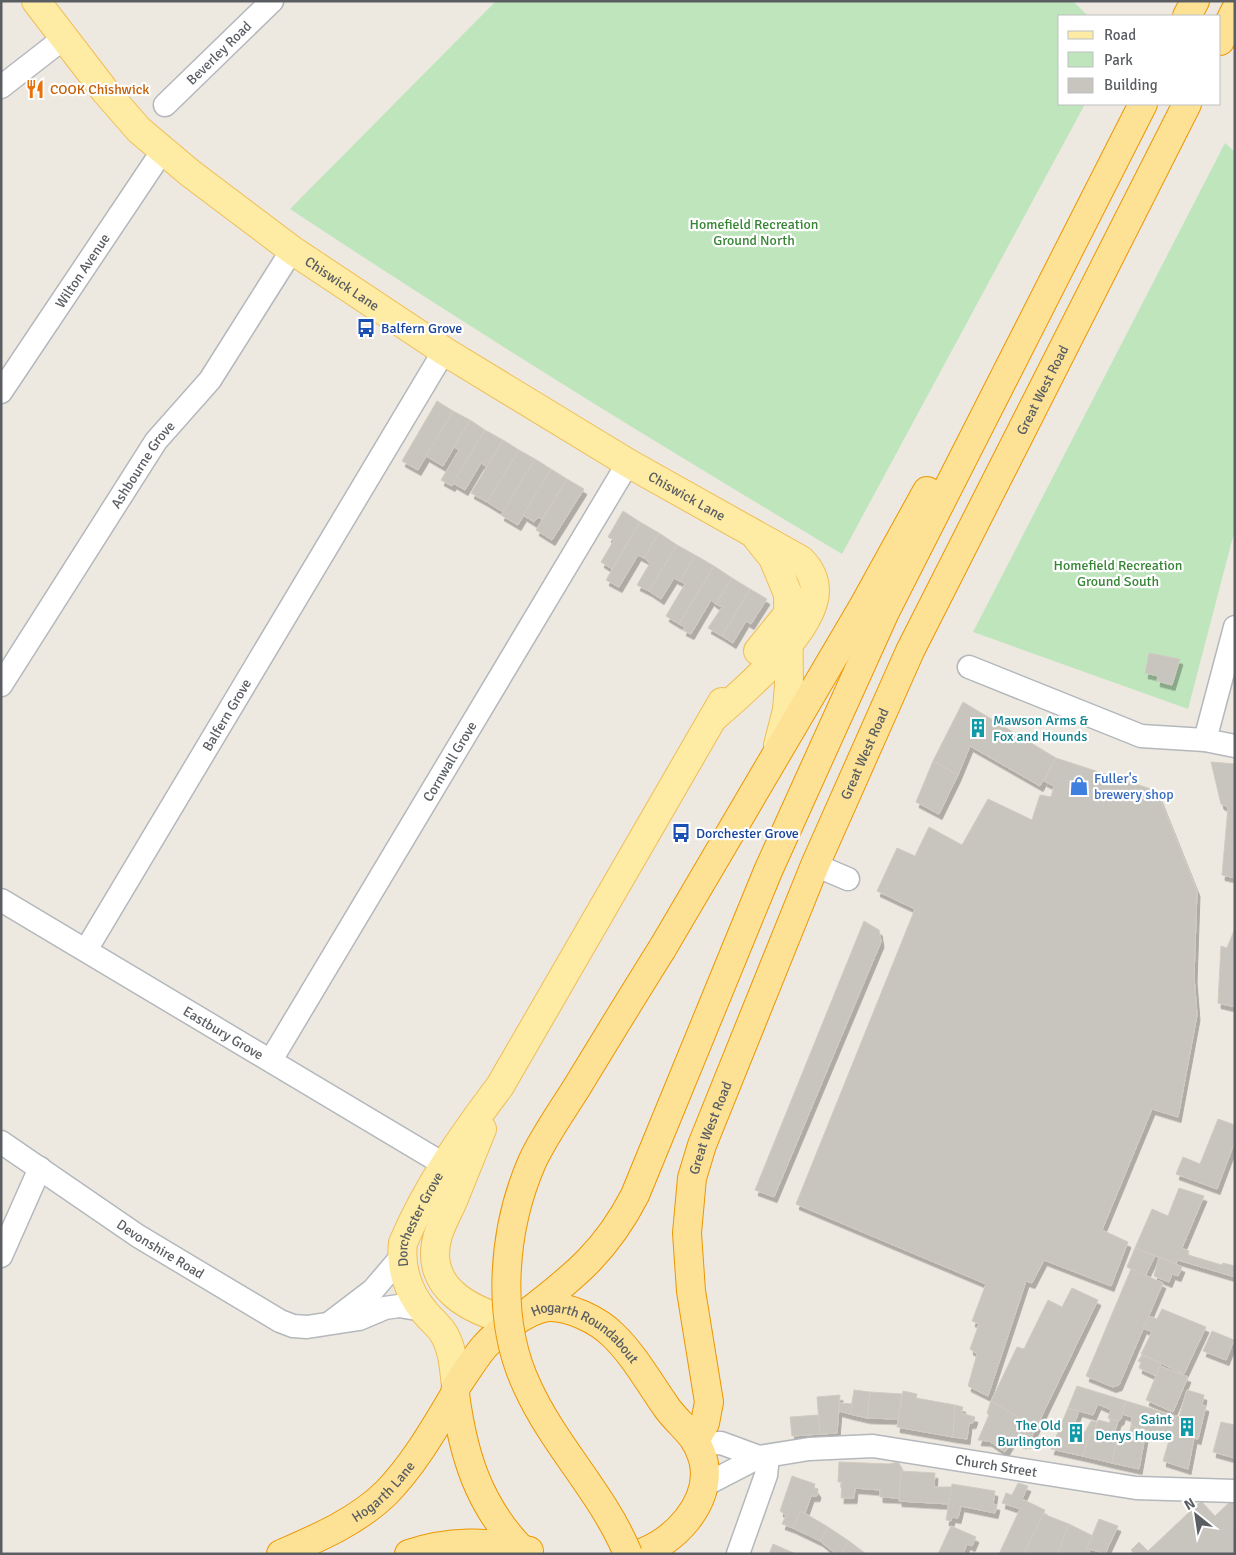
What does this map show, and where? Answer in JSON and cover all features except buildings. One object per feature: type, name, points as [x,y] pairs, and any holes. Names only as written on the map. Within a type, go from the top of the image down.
[{"type":"highway","points":[[1188,15],[1195,1]]},
{"type":"highway","points":[[1221,39],[1235,11]]},
{"type":"highway","points":[[628,1554],[614,1524],[539,1412],[525,1383],[509,1321],[508,1262],[516,1209],[533,1160],[662,949],[864,605],[1141,105]]},
{"type":"highway","points":[[521,1317],[574,1276],[605,1244],[621,1221],[635,1194],[768,871],[885,612],[1141,105]]},
{"type":"highway","name":"Great West Road","points":[[696,1442],[705,1423],[709,1402],[691,1291],[687,1233],[692,1178],[702,1145],[815,865],[910,652],[1186,105]]},
{"type":"highway","name":"Hogarth Roundabout","points":[[456,1390],[485,1346],[521,1317],[548,1307],[566,1310],[593,1320],[613,1334],[669,1410],[696,1442],[704,1463],[706,1485]]},
{"type":"highway","points":[[456,1390],[467,1454],[479,1491],[507,1534],[530,1551]]},
{"type":"highway","name":"Hogarth Lane","points":[[281,1554],[340,1526],[387,1492],[410,1464],[456,1390]]},
{"type":"highway","points":[[638,1554],[662,1542],[677,1542],[706,1485]]},
{"type":"highway","points":[[409,1554],[452,1544],[530,1551]]},
{"type":"main road","name":"Chiswick Lane","points":[[36,1],[105,91],[139,130],[292,250],[444,351],[628,463],[801,560],[812,575],[815,591],[807,621],[789,643]]},
{"type":"main road","name":"Chiswick Lane","points":[[753,533],[773,558],[782,575],[788,594],[787,615],[791,663],[787,710],[774,756]]},
{"type":"main road","name":"Dorchester Grove","points":[[456,1390],[452,1358],[447,1340],[442,1331],[422,1310],[406,1279],[402,1256],[403,1243],[408,1231],[465,1132],[500,1086],[714,718],[733,681],[771,637],[787,615]]},
{"type":"main road","name":"Dorchester Grove","points":[[714,718],[789,643]]},
{"type":"main road","name":"Dorchester Grove","points":[[500,1086],[438,1235],[436,1261],[445,1286],[474,1309],[521,1317]]},
{"type":"street","name":"Beverley Road","points":[[165,105],[272,1]]},
{"type":"street","points":[[1,87],[64,38]]},
{"type":"street","name":"Wilton Avenue","points":[[1,392],[163,150]]},
{"type":"street","name":"Ashbourne Grove","points":[[1,685],[156,441],[210,380],[292,250]]},
{"type":"street","name":"Balfern Grove","points":[[86,950],[444,351]]},
{"type":"street","name":"Cornwall Grove","points":[[271,1060],[628,463]]},
{"type":"street","points":[[1205,740],[1235,627]]},
{"type":"street","points":[[968,667],[1141,736],[1205,740],[1235,746]]},
{"type":"street","points":[[815,865],[848,879]]},
{"type":"street","name":"Eastbury Grove","points":[[1,900],[445,1165]]},
{"type":"street","name":"Devonshire Road","points":[[1,1142],[162,1251],[280,1321],[292,1326],[307,1327],[359,1319],[385,1308],[399,1306],[422,1310]]},
{"type":"street","points":[[1,1256],[40,1168]]},
{"type":"street","name":"Devonshire Road","points":[[330,1322],[373,1290],[402,1256]]},
{"type":"street","points":[[696,1442],[721,1443],[764,1457],[766,1475],[738,1554]]},
{"type":"street","name":"Church Street","points":[[706,1485],[764,1457],[809,1449],[873,1446],[1136,1488],[1235,1491]]},
{"type":"green space","name":"Homefield Recreation Ground North","points":[[496,1],[1073,1],[1087,15],[1058,15],[1058,105],[1084,105],[842,554],[564,385],[290,209]]},
{"type":"green space","name":"Homefield Recreation Ground South","points":[[1225,143],[1235,152],[1235,529],[1188,709],[973,632]]},
{"type":"place","name":"COOK Chishwick","points":[[35,89]]},
{"type":"place","name":"Balfern Grove","points":[[366,328]]},
{"type":"place","name":"Mawson Arms & Fox and Hounds","points":[[978,728]]},
{"type":"place","name":"Fuller's brewery shop","points":[[1079,786]]},
{"type":"place","name":"Dorchester Grove","points":[[681,833]]},
{"type":"place","name":"Saint Denys House","points":[[1187,1427]]},
{"type":"place","name":"The Old Burlington","points":[[1076,1433]]}]
